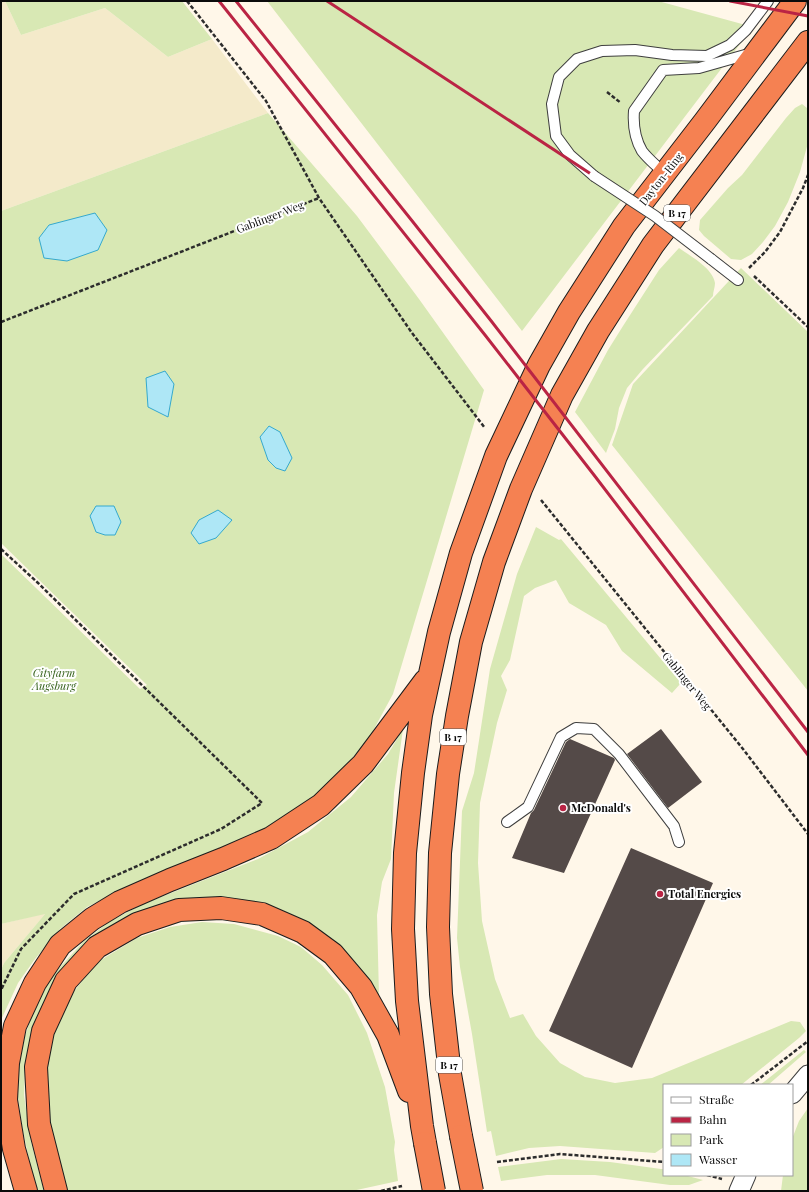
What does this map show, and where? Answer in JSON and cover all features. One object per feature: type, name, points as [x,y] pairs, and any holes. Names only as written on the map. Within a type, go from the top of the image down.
[{"type":"highway","name":"Dayton-Ring","points":[[423,1134],[406,1001],[403,929],[405,853],[413,773],[421,715],[439,632],[461,553],[496,456],[539,365],[569,312],[624,226],[795,1]]},
{"type":"highway","name":"B 17","points":[[472,1191],[450,1074],[441,994],[438,927],[440,853],[448,774],[457,716],[471,642],[494,562],[521,489],[562,395],[598,331],[653,245],[808,42]]},
{"type":"highway","points":[[26,1191],[14,1149],[6,1100],[8,1063],[15,1026],[35,983],[60,946],[92,918],[120,902],[170,880],[223,860],[271,838],[320,805],[364,764],[429,675]]},
{"type":"highway","points":[[56,1191],[39,1124],[36,1066],[43,1031],[66,981],[97,948],[137,924],[179,910],[221,908],[262,914],[303,932],[332,954],[361,987],[388,1035],[423,1134],[434,1191]]},
{"type":"street","points":[[793,1093],[808,1075]]},
{"type":"street","points":[[739,1191],[746,1176]]},
{"type":"lane","points":[[738,280],[661,221],[594,176],[570,155],[556,136],[552,104],[559,77],[577,59],[602,51],[635,50],[672,55],[707,56],[730,45],[746,30],[768,1]]},
{"type":"lane","points":[[665,174],[642,151],[635,134],[633,118],[634,111],[663,70],[699,68],[758,51]]},
{"type":"lane","points":[[507,822],[528,807],[561,737],[576,728],[594,729],[619,754],[674,826],[679,842]]},
{"type":"path","points":[[187,1],[266,100],[319,198],[412,334],[456,391]]},
{"type":"path","points":[[607,92],[623,104]]},
{"type":"path","points":[[748,270],[765,252],[780,232],[803,188],[808,175]]},
{"type":"path","name":"Gablinger Weg","points":[[1,322],[319,198]]},
{"type":"path","points":[[753,275],[808,327]]},
{"type":"path","name":"Gablinger Weg","points":[[564,530],[743,749],[808,834]]},
{"type":"path","points":[[1,549],[37,582],[262,803]]},
{"type":"path","points":[[752,1084],[808,1041]]},
{"type":"path","points":[[497,1162],[560,1154],[663,1161]]},
{"type":"path","points":[[381,1191],[402,1186]]},
{"type":"shaded area","points":[[1,1],[5,1],[21,35],[105,8],[168,57],[212,39],[268,113],[1,211]]},
{"type":"shaded area","points":[[46,913],[4,963],[1,970],[1,924]]},
{"type":"green space","points":[[5,1],[182,1],[212,39],[168,57],[105,8],[21,35]]},
{"type":"green space","points":[[267,1],[658,1],[753,27],[522,331]]},
{"type":"green space","points":[[802,104],[807,108],[808,114],[808,143],[800,172],[788,202],[775,226],[752,254],[741,260],[731,259],[699,230],[700,220],[728,188],[742,175],[786,118],[795,108]]},
{"type":"green space","name":"Cityfarm Augsburg","points":[[268,113],[357,216],[484,390],[393,694],[368,740],[332,781],[310,801],[285,819],[253,835],[137,882],[87,907],[60,929],[35,959],[18,983],[1,1020],[1,970],[4,963],[45,914],[1,924],[1,554],[140,689],[147,685],[1,543],[1,211]]},
{"type":"green space","points":[[679,248],[706,267],[710,272],[715,283],[713,296],[643,369],[627,388],[619,408],[615,429],[606,453],[575,412],[608,350],[623,326],[659,270]]},
{"type":"green space","points":[[741,268],[808,332],[808,691],[612,445],[633,384]]},
{"type":"green space","points":[[536,527],[559,540],[561,539],[681,683],[672,693],[622,651],[606,625],[569,603],[556,580],[535,588],[524,596],[510,660],[501,676],[507,690],[497,723],[480,803],[478,863],[482,921],[495,979],[510,1018],[523,1014],[536,1036],[560,1063],[585,1077],[615,1083],[652,1078],[791,1021],[800,1022],[806,1031],[742,1084],[663,1084],[663,1148],[655,1153],[560,1146],[529,1148],[496,1156],[491,1131],[487,1132],[460,967],[457,938],[462,811],[474,773],[490,669],[517,574]]},
{"type":"green space","points":[[403,729],[394,793],[391,859],[382,882],[377,915],[379,996],[360,970],[250,902],[212,897],[178,900],[51,990],[38,1016],[29,1045],[25,1069],[24,1095],[31,1142],[44,1191],[38,1191],[30,1164],[23,1131],[18,1097],[19,1064],[25,1036],[34,1009],[47,985],[61,966],[83,942],[109,922],[143,904],[258,859],[308,832],[351,797],[388,754]]},
{"type":"green space","points":[[202,922],[234,924],[278,936],[301,947],[322,965],[348,995],[367,1033],[385,1087],[395,1142],[394,1150],[398,1181],[352,1191],[68,1191],[52,1141],[44,1080],[50,1048],[62,1007],[96,963],[137,938],[170,927]]},
{"type":"green space","points":[[804,1050],[806,1052],[769,1084],[761,1084]]},
{"type":"green space","points":[[808,1108],[808,1191],[781,1191],[783,1176],[793,1176],[793,1136],[799,1121]]},
{"type":"green space","points":[[561,1159],[610,1162],[663,1169],[663,1176],[688,1176],[703,1180],[689,1185],[670,1185],[595,1175],[547,1175],[501,1181],[498,1167]]},
{"type":"water","points":[[95,213],[107,230],[98,250],[67,261],[44,258],[39,238],[49,225]]},
{"type":"water","points":[[165,371],[174,384],[168,417],[148,407],[146,378]]},
{"type":"water","points":[[269,426],[280,432],[292,458],[285,471],[276,468],[268,460],[260,437]]},
{"type":"water","points":[[96,506],[114,506],[121,522],[115,535],[105,535],[96,532],[90,516]]},
{"type":"water","points":[[218,510],[232,520],[216,538],[199,544],[191,533],[199,520]]},
{"type":"building","points":[[661,729],[702,782],[668,808],[627,754]]},
{"type":"building","name":"McDonald's","points":[[570,739],[614,758],[615,760],[564,873],[512,858],[531,813],[534,810],[566,742]]},
{"type":"building","points":[[631,848],[713,883],[632,1068],[549,1031]]},
{"type":"railway","points":[[219,1],[485,335],[808,755]]},
{"type":"railway","points":[[236,1],[492,322],[808,732]]},
{"type":"railway","points":[[327,1],[655,216],[711,259]]},
{"type":"railway","points":[[730,1],[808,16]]},
{"type":"place","name":"McDonald's","points":[[563,808]]},
{"type":"place","name":"Total Energies","points":[[660,894]]}]
